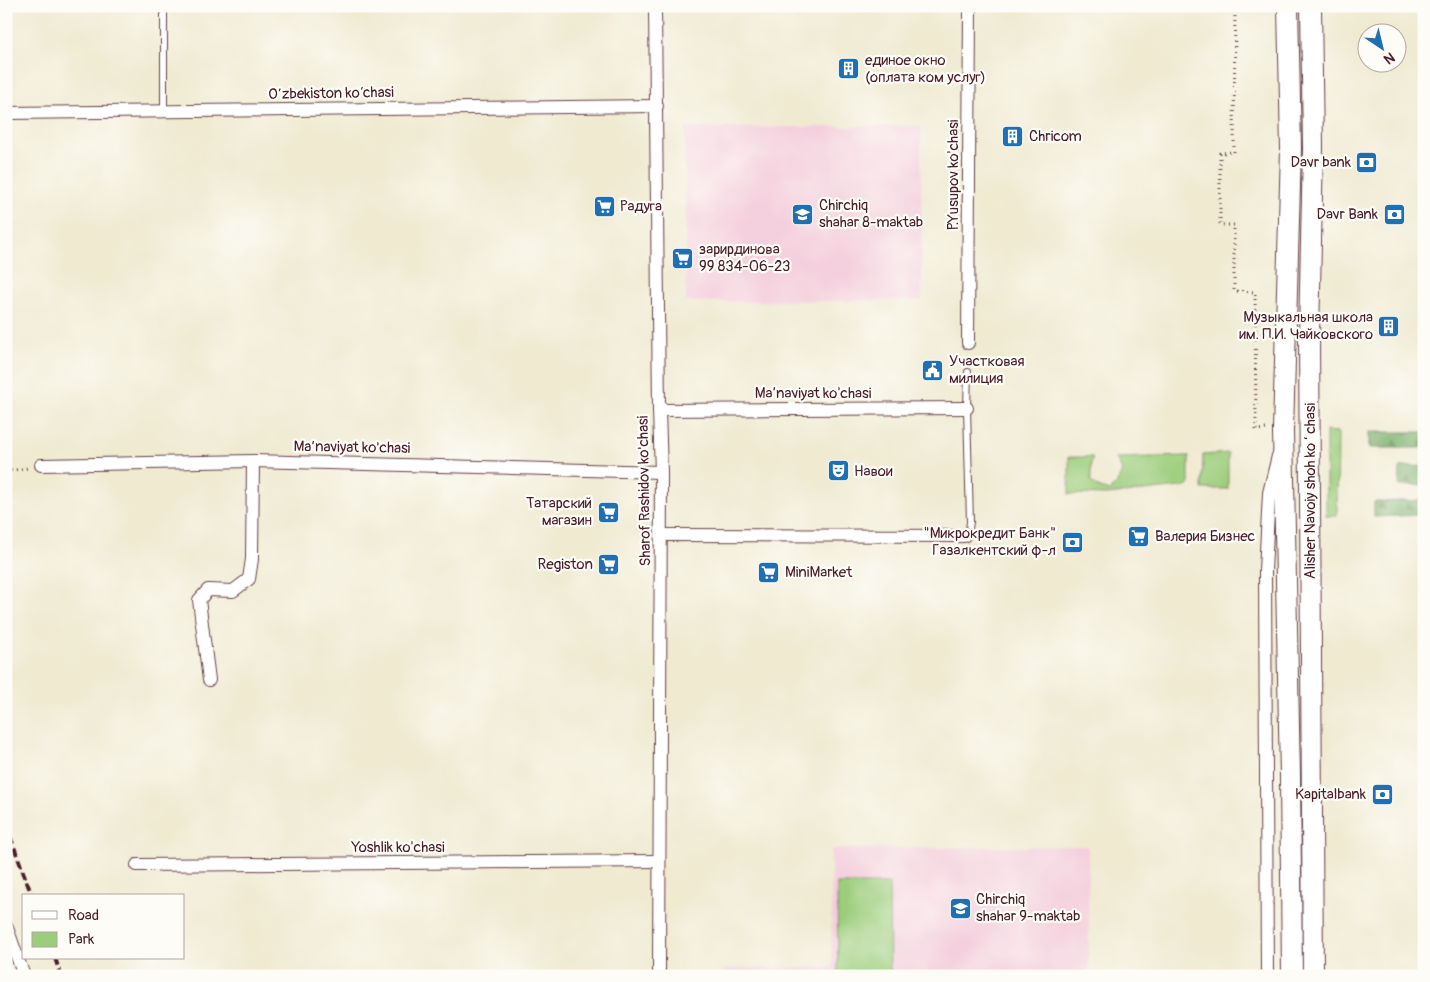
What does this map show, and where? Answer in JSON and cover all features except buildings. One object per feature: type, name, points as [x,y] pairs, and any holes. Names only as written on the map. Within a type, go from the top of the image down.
[{"type":"main road","name":"Alisher Navoiy shoh koʻchasi","points":[[1288,6],[1290,149],[1283,431],[1292,976]]},
{"type":"main road","name":"Alisher Navoiy shoh koʻchasi","points":[[1311,6],[1313,148],[1309,336],[1313,976]]},
{"type":"street","name":"Sharof Rashidov ko'chasi","points":[[655,6],[661,472],[659,976]]},
{"type":"street","name":"P.Yusupov ko'chasi","points":[[968,343],[970,6]]},
{"type":"street","name":"O‘zbekiston ko‘chasi","points":[[6,113],[657,106]]},
{"type":"street","name":"Ma’naviyat ko'chasi","points":[[659,410],[967,408]]},
{"type":"street","name":"Alisher Navoiy shoh koʻchasi","points":[[1267,976],[1265,571],[1269,493],[1283,431]]},
{"type":"street","name":"Ma’naviyat ko'chasi","points":[[41,466],[253,461],[661,472]]},
{"type":"street","points":[[209,680],[199,600],[208,590],[233,591],[249,579],[252,559],[253,461]]},
{"type":"street","points":[[661,534],[964,536]]},
{"type":"street","name":"Yoshlik ko'chasi","points":[[137,865],[660,861]]},
{"type":"street","points":[[6,925],[24,976]]},
{"type":"lane","points":[[164,6],[164,112]]},
{"type":"lane","points":[[964,536],[969,529],[970,522],[968,372]]},
{"type":"path","points":[[1235,6],[1234,152],[1220,153],[1220,226],[1234,225],[1234,292],[1256,292],[1256,430]]},
{"type":"path","points":[[6,471],[41,466]]},
{"type":"shaded area","name":"Chirchiq shahar 8-maktab","points":[[921,126],[922,300],[686,302],[685,128]]},
{"type":"shaded area","name":"Chirchiq shahar 9-maktab","points":[[1088,846],[1089,976],[724,976],[724,969],[832,967],[831,849]]},
{"type":"green space","points":[[1326,431],[1338,432],[1337,516],[1326,516]]},
{"type":"green space","points":[[1369,432],[1424,432],[1424,448],[1369,448]]},
{"type":"green space","points":[[1228,453],[1228,489],[1202,489],[1203,455]]},
{"type":"green space","points":[[1189,456],[1189,486],[1107,495],[1069,494],[1069,457],[1093,457],[1091,481],[1095,486],[1109,491],[1116,485],[1122,471],[1116,458]]},
{"type":"green space","points":[[1424,466],[1424,485],[1399,486],[1400,467]]},
{"type":"green space","points":[[1424,500],[1424,515],[1374,517],[1374,502]]},
{"type":"green space","points":[[837,884],[889,884],[890,976],[838,976]]},
{"type":"railway","points":[[6,825],[31,894]]},
{"type":"railway","points":[[56,960],[61,976]]},
{"type":"place","name":"единое окно (оплата ком услуг)","points":[[849,69]]},
{"type":"place","name":"Chricom","points":[[1013,136]]},
{"type":"place","name":"Davr bank","points":[[1367,162]]},
{"type":"place","name":"Радуга","points":[[604,206]]},
{"type":"place","name":"Chirchiq shahar 8-maktab","points":[[803,214]]},
{"type":"place","name":"Davr Bank","points":[[1394,214]]},
{"type":"place","name":"зарирдинова 99 834-06-23","points":[[683,258]]},
{"type":"place","name":"Музыкальная школа им. П.И. Чайковского","points":[[1389,326]]},
{"type":"place","name":"Участковая милиция","points":[[933,370]]},
{"type":"place","name":"Навои","points":[[838,471]]},
{"type":"place","name":"Татарский магазин","points":[[608,512]]},
{"type":"place","name":"Валерия Бизнес","points":[[1139,536]]},
{"type":"place","name":"\"Микрокредит Банк\" Газалкентский ф-л","points":[[1072,542]]},
{"type":"place","name":"Registon","points":[[609,564]]},
{"type":"place","name":"MiniMarket","points":[[769,572]]},
{"type":"place","name":"Kapitalbank","points":[[1382,794]]},
{"type":"place","name":"Chirchiq shahar 9-maktab","points":[[960,908]]}]
